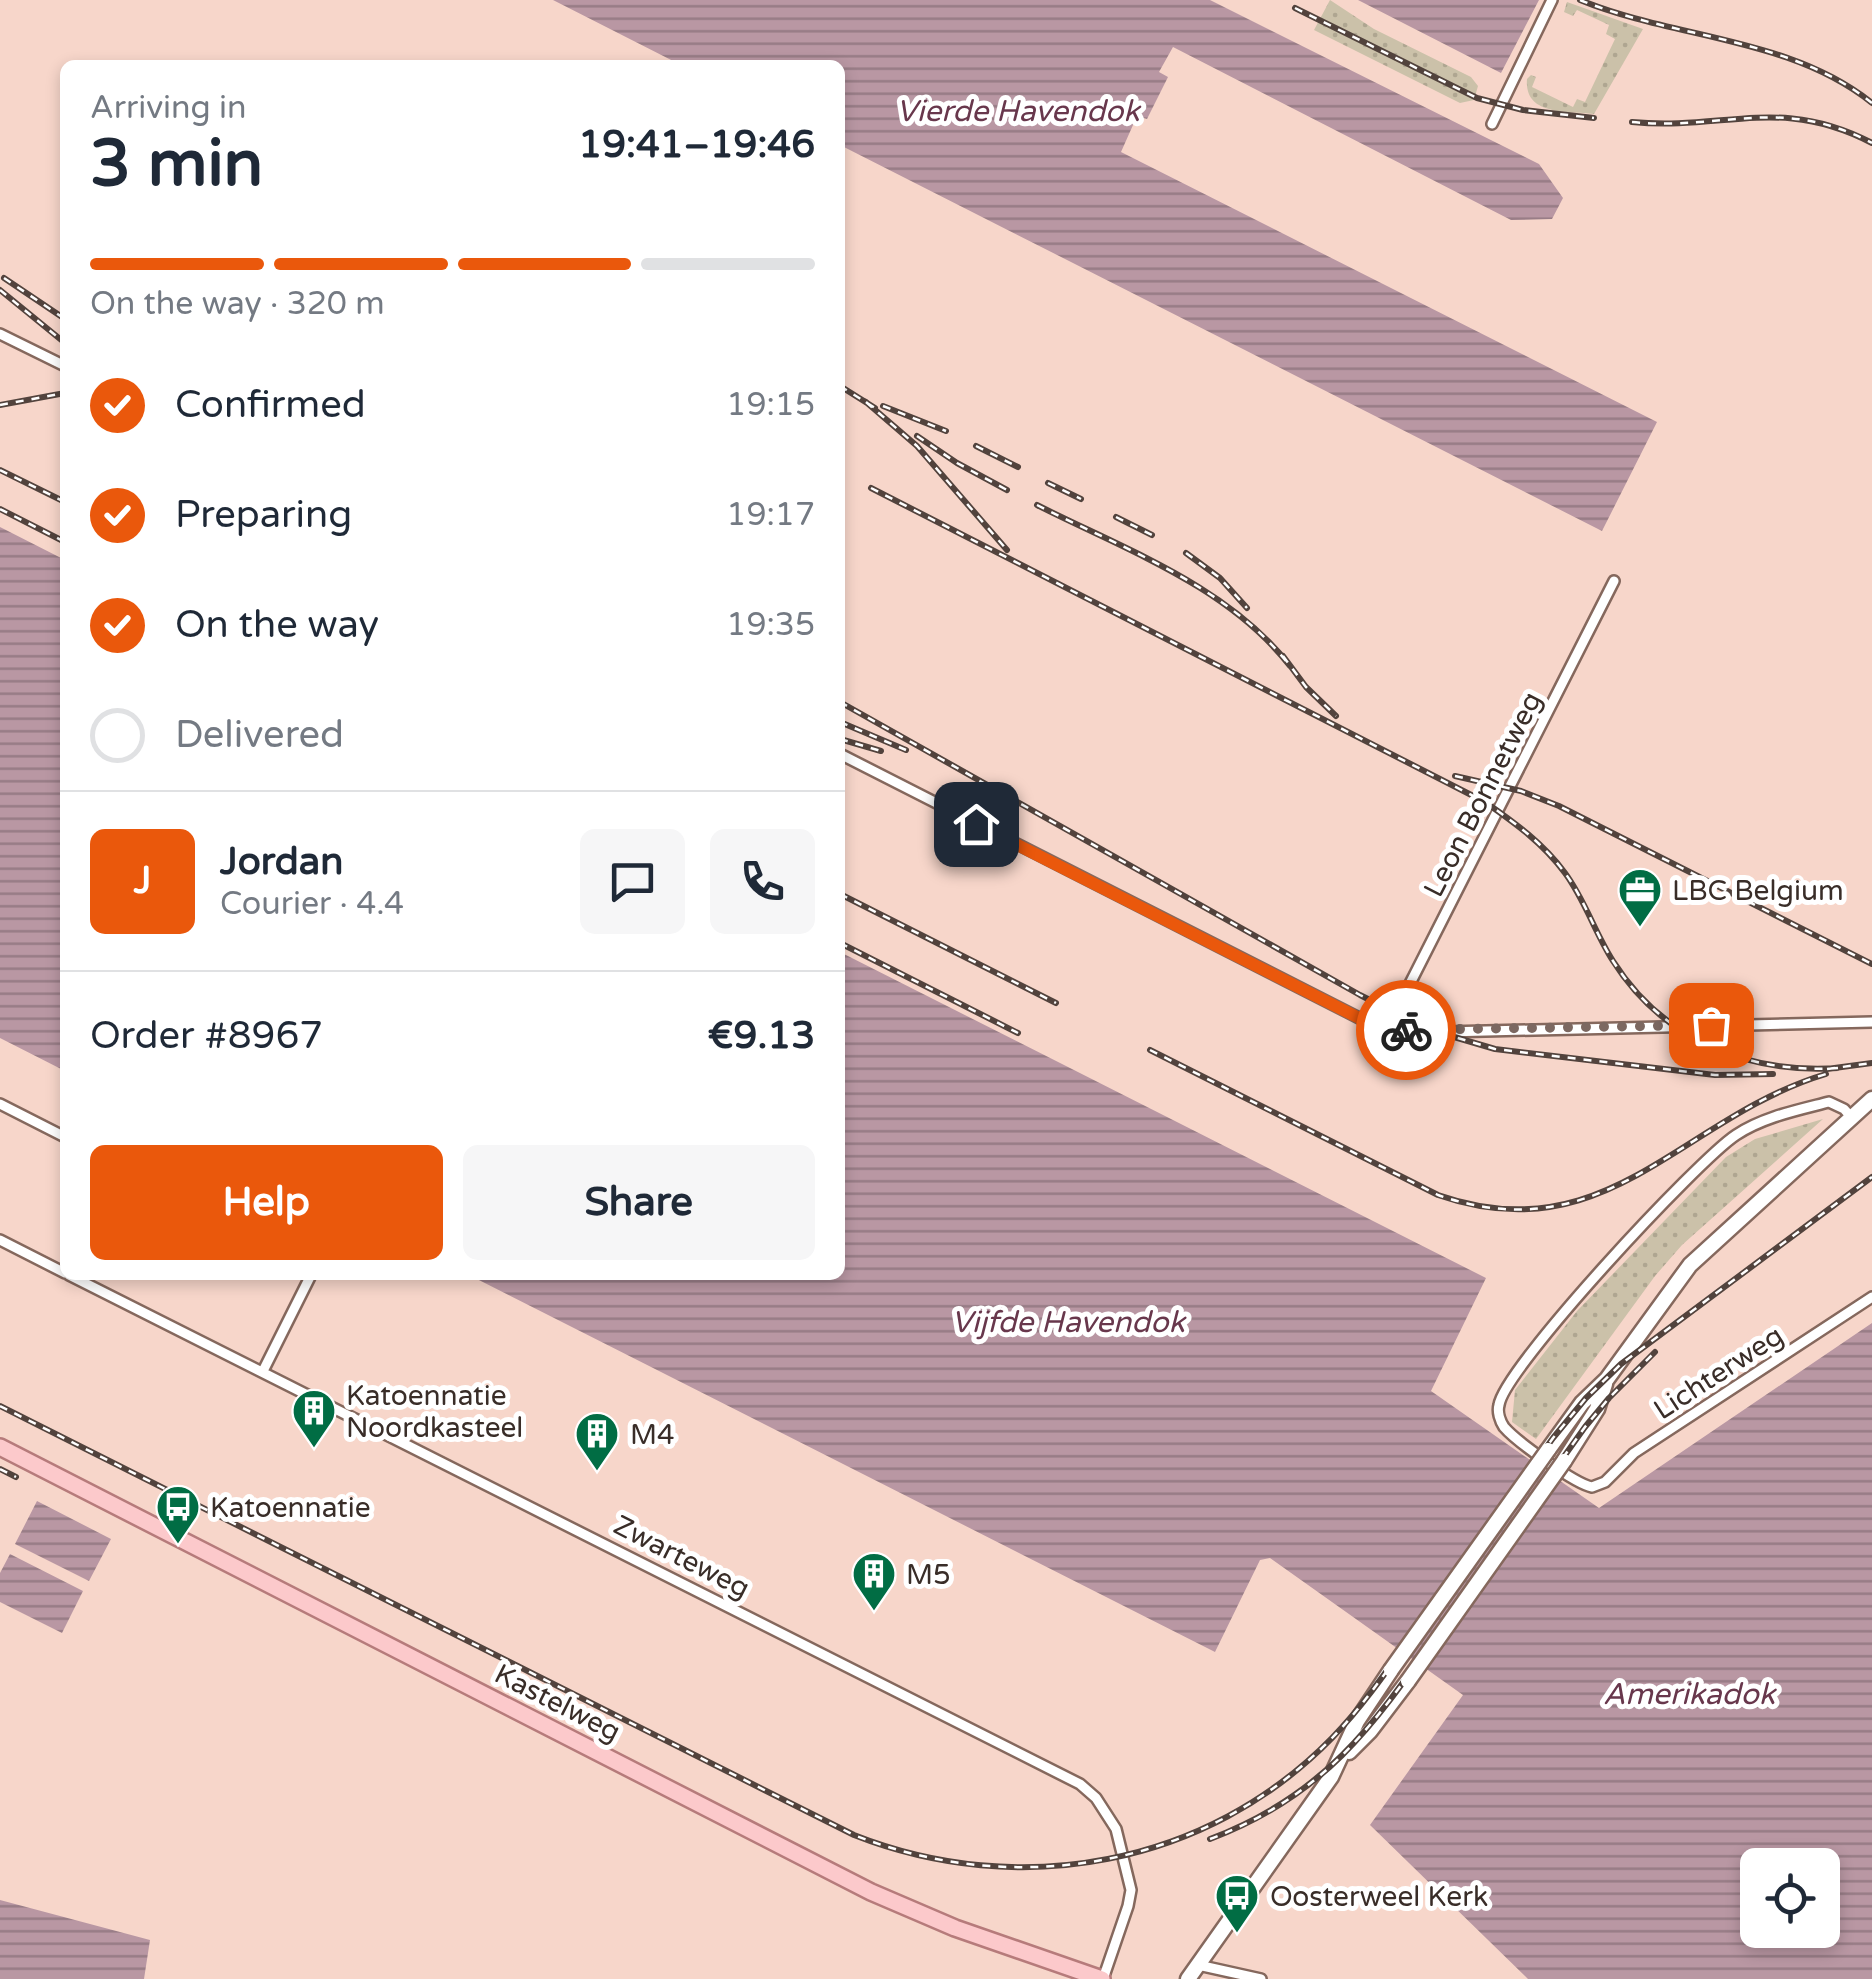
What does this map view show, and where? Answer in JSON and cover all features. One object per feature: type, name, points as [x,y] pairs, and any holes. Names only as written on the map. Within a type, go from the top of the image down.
[{"type":"main road","points":[[1188,1979],[1341,1760],[1370,1731],[1408,1682],[1564,1461],[1597,1409],[1608,1379],[1641,1328],[1690,1265],[1872,1099]]},
{"type":"main road","points":[[1341,1760],[1358,1721],[1391,1670],[1582,1403],[1608,1379]]},
{"type":"main road","name":"Kastelweg","points":[[0,1447],[871,1892],[954,1928],[1102,1979]]},
{"type":"street","points":[[1492,124],[1552,0]]},
{"type":"street","points":[[0,334],[60,364]]},
{"type":"street","name":"Leon Bonnetweg","points":[[1388,1028],[1614,581]]},
{"type":"street","points":[[845,757],[1367,1022],[1388,1028],[1445,1032],[1872,1022]]},
{"type":"street","name":"Lichterweg","points":[[1853,1119],[1829,1102],[1755,1124],[1717,1149],[1573,1302],[1508,1386],[1498,1407],[1504,1426],[1574,1481],[1592,1487],[1605,1482],[1634,1452],[1872,1297]]},
{"type":"street","points":[[0,1104],[60,1134]]},
{"type":"street","name":"Zwarteweg","points":[[0,1240],[60,1270]]},
{"type":"street","name":"Zwarteweg","points":[[79,1280],[1080,1784],[1096,1798],[1116,1829],[1130,1890],[1102,1979]]},
{"type":"street","points":[[263,1371],[308,1280]]},
{"type":"street","points":[[1198,1965],[1262,1979]]},
{"type":"shaded area","points":[[1330,0],[1374,29],[1471,77],[1478,86],[1474,100],[1460,103],[1314,30]]},
{"type":"shaded area","points":[[1567,2],[1643,29],[1594,114],[1540,106],[1528,91],[1527,79],[1531,75],[1536,77],[1532,87],[1573,107],[1577,99],[1585,102],[1615,39],[1606,34],[1609,25],[1577,10],[1573,16],[1564,12]]},
{"type":"shaded area","points":[[1823,1119],[1682,1245],[1536,1439],[1512,1422],[1515,1390],[1577,1311],[1726,1157],[1755,1139]]},
{"type":"water","name":"Vierde Havendok","points":[[553,0],[1210,0],[1539,164],[1563,198],[1552,219],[1511,220],[1173,47],[1159,72],[1168,77],[1147,119],[1137,116],[1121,152],[1657,422],[1602,531],[845,148],[845,60],[671,60]]},
{"type":"water","points":[[1358,0],[1539,0],[1501,73]]},
{"type":"water","points":[[0,527],[60,557],[60,1068],[0,1038]]},
{"type":"water","name":"Vijfde Havendok","points":[[845,955],[1486,1278],[1431,1391],[1599,1508],[1872,1323],[1872,1979],[1528,1979],[1370,1825],[1463,1695],[1270,1558],[1260,1560],[1215,1652],[479,1280],[845,1280]]},
{"type":"water","points":[[37,1501],[111,1539],[89,1581],[15,1544]]},
{"type":"water","points":[[10,1554],[83,1591],[62,1633],[0,1602],[0,1573]]},
{"type":"water","points":[[0,1900],[150,1940],[144,1979],[0,1979]]},
{"type":"railway","points":[[1580,0],[1769,52],[1840,81],[1872,103]]},
{"type":"railway","points":[[1295,8],[1477,98],[1523,110],[1594,118]]},
{"type":"railway","points":[[1632,122],[1780,118],[1839,129],[1872,143]]},
{"type":"railway","points":[[4,278],[60,316]]},
{"type":"railway","points":[[0,290],[60,339]]},
{"type":"railway","points":[[845,389],[875,408]]},
{"type":"railway","points":[[0,405],[60,394]]},
{"type":"railway","points":[[866,402],[917,446],[1007,550]]},
{"type":"railway","points":[[883,406],[946,431]]},
{"type":"railway","points":[[917,436],[1007,490]]},
{"type":"railway","points":[[976,446],[1018,467]]},
{"type":"railway","points":[[0,470],[60,500]]},
{"type":"railway","points":[[1048,483],[1081,499]]},
{"type":"railway","points":[[871,488],[1485,802],[1528,834],[1556,862],[1633,989],[1682,1031],[1740,1058],[1772,1065],[1838,1068]]},
{"type":"railway","points":[[1037,505],[1174,572],[1206,592],[1237,613],[1290,666]]},
{"type":"railway","points":[[0,509],[60,539]]},
{"type":"railway","points":[[1116,517],[1152,535]]},
{"type":"railway","points":[[1186,553],[1220,578],[1247,608]]},
{"type":"railway","points":[[1283,656],[1306,687],[1336,716]]},
{"type":"railway","points":[[845,705],[1427,1029],[1495,1049],[1715,1075],[1773,1074]]},
{"type":"railway","points":[[845,724],[906,750]]},
{"type":"railway","points":[[845,740],[881,751]]},
{"type":"railway","points":[[1455,776],[1521,791],[1559,806],[1872,964]]},
{"type":"railway","points":[[845,897],[1056,1003]]},
{"type":"railway","points":[[845,946],[1018,1033]]},
{"type":"railway","points":[[1150,1050],[1438,1195],[1497,1209],[1550,1207],[1597,1194],[1641,1173],[1775,1094],[1826,1074]]},
{"type":"railway","points":[[1827,1069],[1872,1063]]},
{"type":"railway","points":[[0,1406],[854,1835],[917,1855],[981,1865],[1045,1867],[1108,1859],[1169,1842],[1228,1816],[1282,1782],[1332,1738],[1369,1695],[1553,1438],[1586,1398],[1621,1364],[1872,1177]]},
{"type":"railway","points":[[1210,1839],[1291,1798],[1352,1745],[1404,1681],[1585,1427],[1655,1352]]},
{"type":"railway","points":[[0,1469],[16,1477]]},
{"type":"way so far","points":[[1406,1030],[1711,1025]]},
{"type":"place","name":"LBC Belgium","points":[[1640,928]]},
{"type":"place","name":"Katoennatie Noordkasteel","points":[[314,1449]]},
{"type":"place","name":"M4","points":[[597,1472]]},
{"type":"place","name":"Katoennatie","points":[[178,1545]]},
{"type":"place","name":"M5","points":[[874,1612]]},
{"type":"place","name":"Oosterweel Kerk","points":[[1237,1934]]},
{"type":"route","points":[[976,824],[1367,1022],[1406,1030]]},
{"type":"water label","name":"Amerikadok","points":[[1689,1694]]}]
